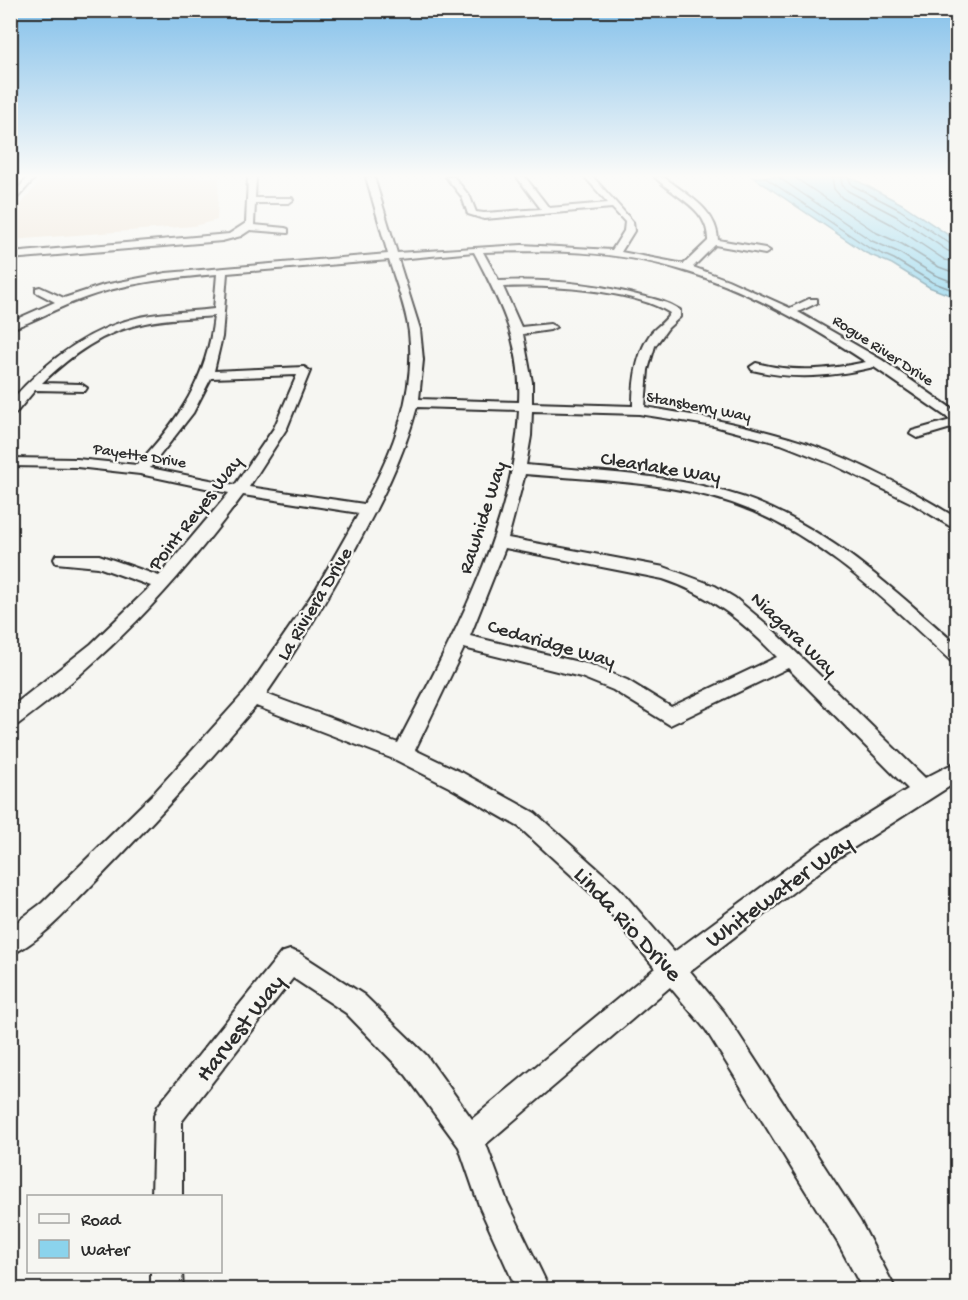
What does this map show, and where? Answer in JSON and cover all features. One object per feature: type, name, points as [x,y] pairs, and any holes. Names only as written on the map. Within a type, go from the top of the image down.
[{"type":"street","points":[[10,256],[222,238]]},
{"type":"street","name":"La Riviera Drive","points":[[10,943],[50,911],[161,800],[253,697],[322,593],[369,510],[401,441],[412,403],[417,360],[414,329],[387,238]]},
{"type":"street","points":[[615,253],[624,238]]},
{"type":"street","points":[[686,268],[713,242],[713,238]]},
{"type":"street","points":[[713,242],[765,251]]},
{"type":"street","name":"Rogue River Drive","points":[[10,326],[64,302],[132,282],[477,249],[548,246],[615,253],[686,268],[731,284],[791,311],[878,363],[957,420]]},
{"type":"street","name":"Rawhide Way","points":[[404,754],[459,640],[499,542],[521,469],[526,387],[517,331],[477,249]]},
{"type":"street","points":[[140,470],[182,418],[206,375],[215,346],[222,272]]},
{"type":"street","points":[[495,284],[526,282],[583,286],[650,301],[670,307],[676,312],[675,317],[667,322],[652,341],[646,354],[639,379],[639,410]]},
{"type":"street","points":[[40,290],[64,302]]},
{"type":"street","name":"Rogue River Drive","points":[[791,311],[813,301]]},
{"type":"street","points":[[10,411],[33,386],[76,348],[118,327],[154,318],[219,312]]},
{"type":"street","points":[[517,331],[550,327]]},
{"type":"street","points":[[756,367],[774,372],[811,376],[878,363]]},
{"type":"street","name":"Point Reyes Way","points":[[10,719],[101,646],[164,584],[239,490],[280,430],[293,404],[304,371],[206,375]]},
{"type":"street","points":[[33,386],[81,388]]},
{"type":"street","name":"Stansberry Way","points":[[412,403],[639,410],[715,422],[786,441],[837,460],[881,481],[957,526]]},
{"type":"street","name":"Rogue River Drive","points":[[917,434],[957,420]]},
{"type":"street","name":"Payette Drive","points":[[10,462],[77,463],[140,470],[239,490],[369,510]]},
{"type":"street","name":"Clearlake Way","points":[[521,469],[651,482],[737,501],[794,526],[837,552],[878,585],[957,657]]},
{"type":"street","name":"Niagara Way","points":[[499,542],[687,579],[716,593],[755,621],[790,659],[923,790]]},
{"type":"street","points":[[62,558],[99,561],[164,584]]},
{"type":"street","name":"Cedaridge Way","points":[[459,640],[584,670],[620,685],[670,717],[790,659]]},
{"type":"street","name":"Linda Rio Drive","points":[[253,697],[404,754],[456,780],[527,820],[611,896],[672,967],[715,1022],[849,1232],[880,1290]]},
{"type":"street","name":"Whitewater Way","points":[[470,1140],[672,967],[805,866],[957,770]]},
{"type":"street","name":"Harvest Way","points":[[168,1195],[168,1116],[290,962],[355,1004],[416,1065],[470,1140]]},
{"type":"street","points":[[470,1140],[495,1208],[534,1290]]},
{"type":"street","points":[[166,1290],[167,1273]]},
{"type":"shaded area","points":[[11,238],[41,238],[11,240]]},
{"type":"water","points":[[843,238],[952,238],[957,241],[957,298],[929,287],[892,264],[866,253]]}]
